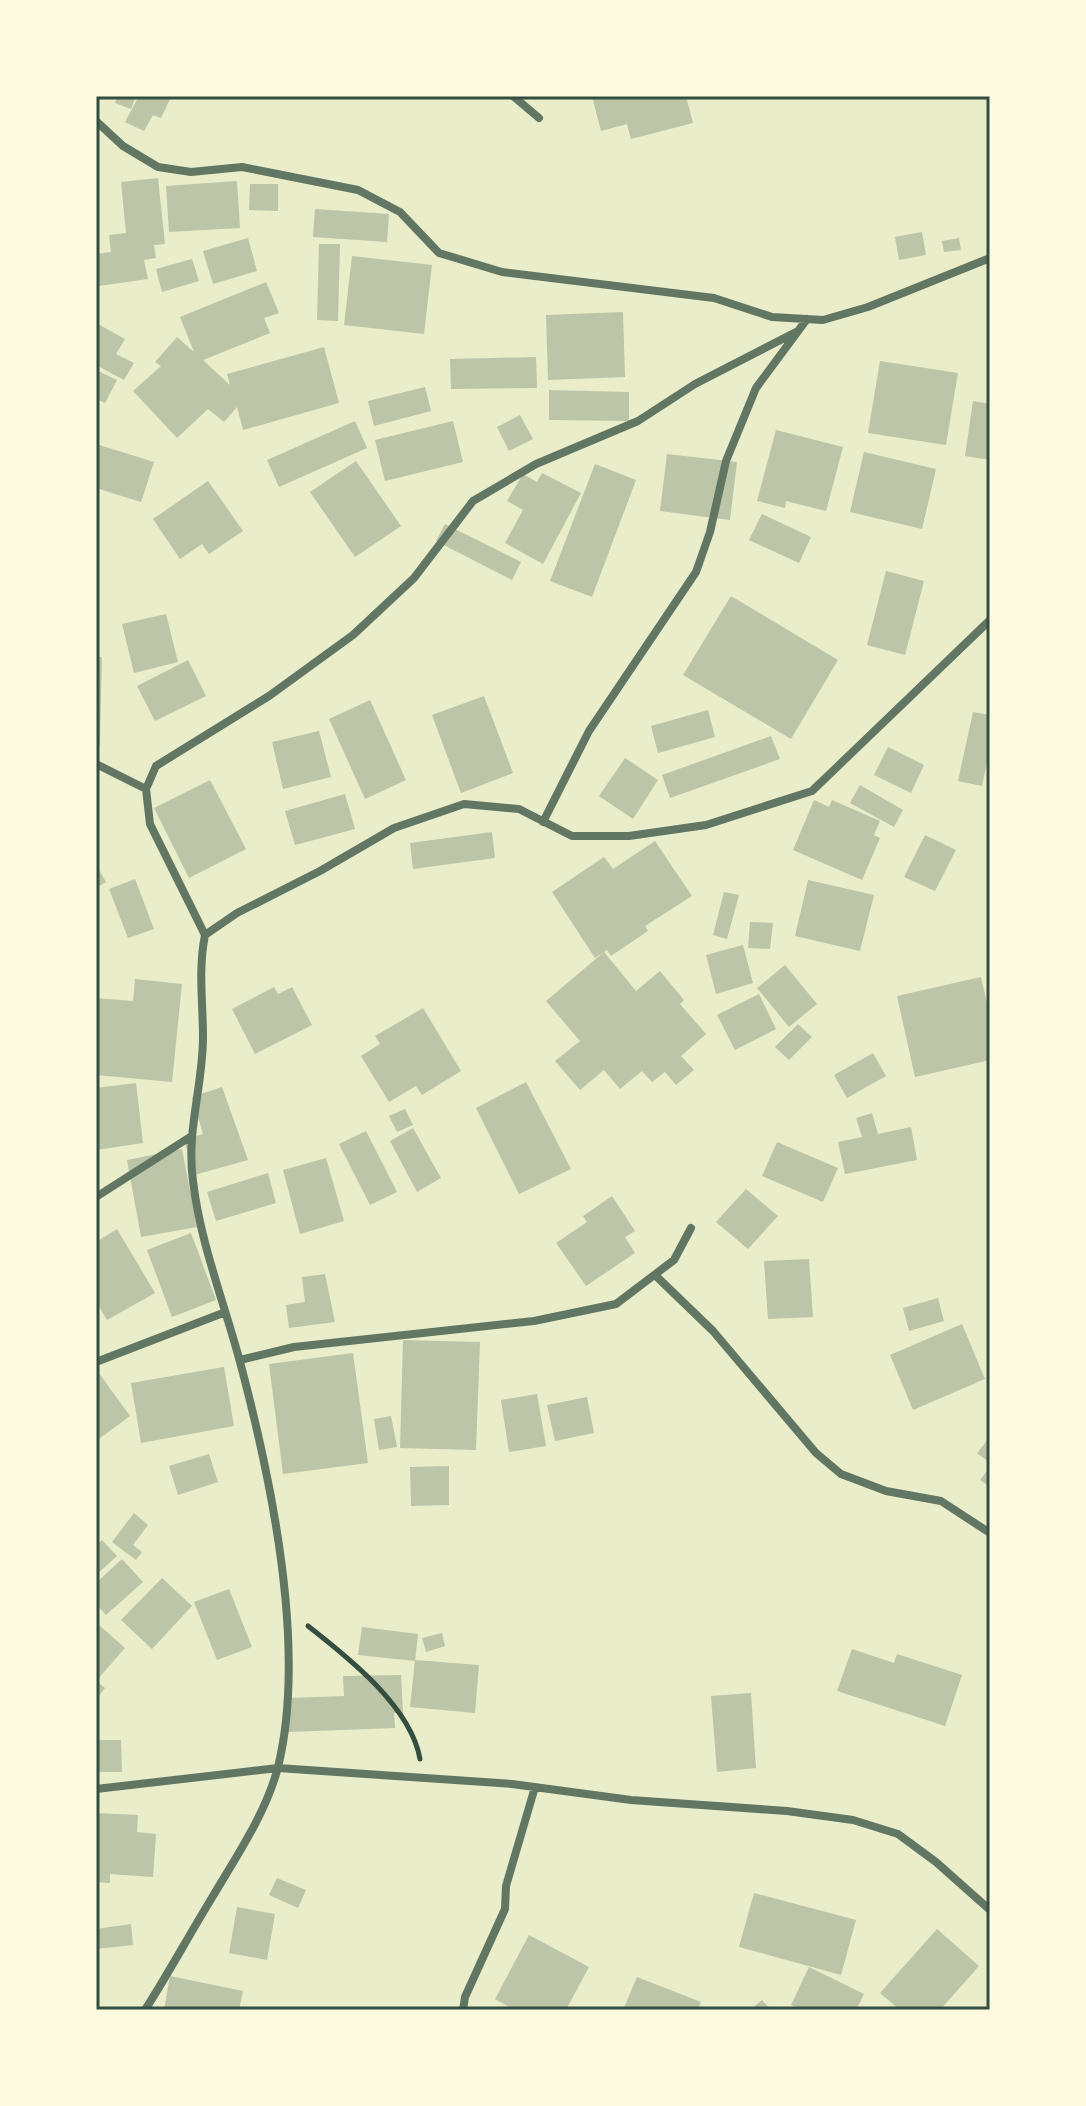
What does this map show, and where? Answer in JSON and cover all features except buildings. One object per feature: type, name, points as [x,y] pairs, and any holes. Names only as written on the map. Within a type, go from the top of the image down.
[{"type":"street","points":[[513,96],[539,118]]},
{"type":"street","points":[[96,121],[123,146],[158,167],[191,172],[242,167],[358,190],[400,212],[439,253],[502,272],[714,298],[772,317],[823,320],[868,307],[990,258]]},
{"type":"street","points":[[543,822],[589,731],[696,572],[710,532],[726,461],[756,388],[807,319]]},
{"type":"street","points":[[145,2010],[257,1819],[278,1768],[287,1705],[286,1608],[272,1513],[240,1360],[223,1313],[193,1183],[190,1137],[203,1039],[200,958],[205,935],[150,824],[146,789],[156,766],[269,696],[353,635],[414,578],[473,501],[536,464],[638,421],[695,384],[798,331]]},
{"type":"street","points":[[205,935],[237,913],[320,871],[394,828],[464,804],[519,809],[572,836],[629,836],[706,825],[812,791],[990,620]]},
{"type":"street","points":[[96,764],[146,789]]},
{"type":"street","points":[[96,1197],[190,1137]]},
{"type":"street","points":[[240,1360],[294,1347],[534,1321],[616,1304],[674,1260],[691,1228]]},
{"type":"street","points":[[655,1275],[713,1331],[816,1453],[841,1474],[886,1491],[941,1501],[990,1533]]},
{"type":"street","points":[[96,1362],[223,1313]]},
{"type":"street","points":[[96,1789],[278,1768],[535,1787],[631,1800],[787,1811],[853,1820],[898,1834],[936,1862],[990,1910]]},
{"type":"street","points":[[463,2010],[465,1997],[505,1909],[506,1886],[535,1787]]},
{"type":"path","points":[[286,1608],[339,1650],[407,1721],[418,1748],[424,1779]]}]
